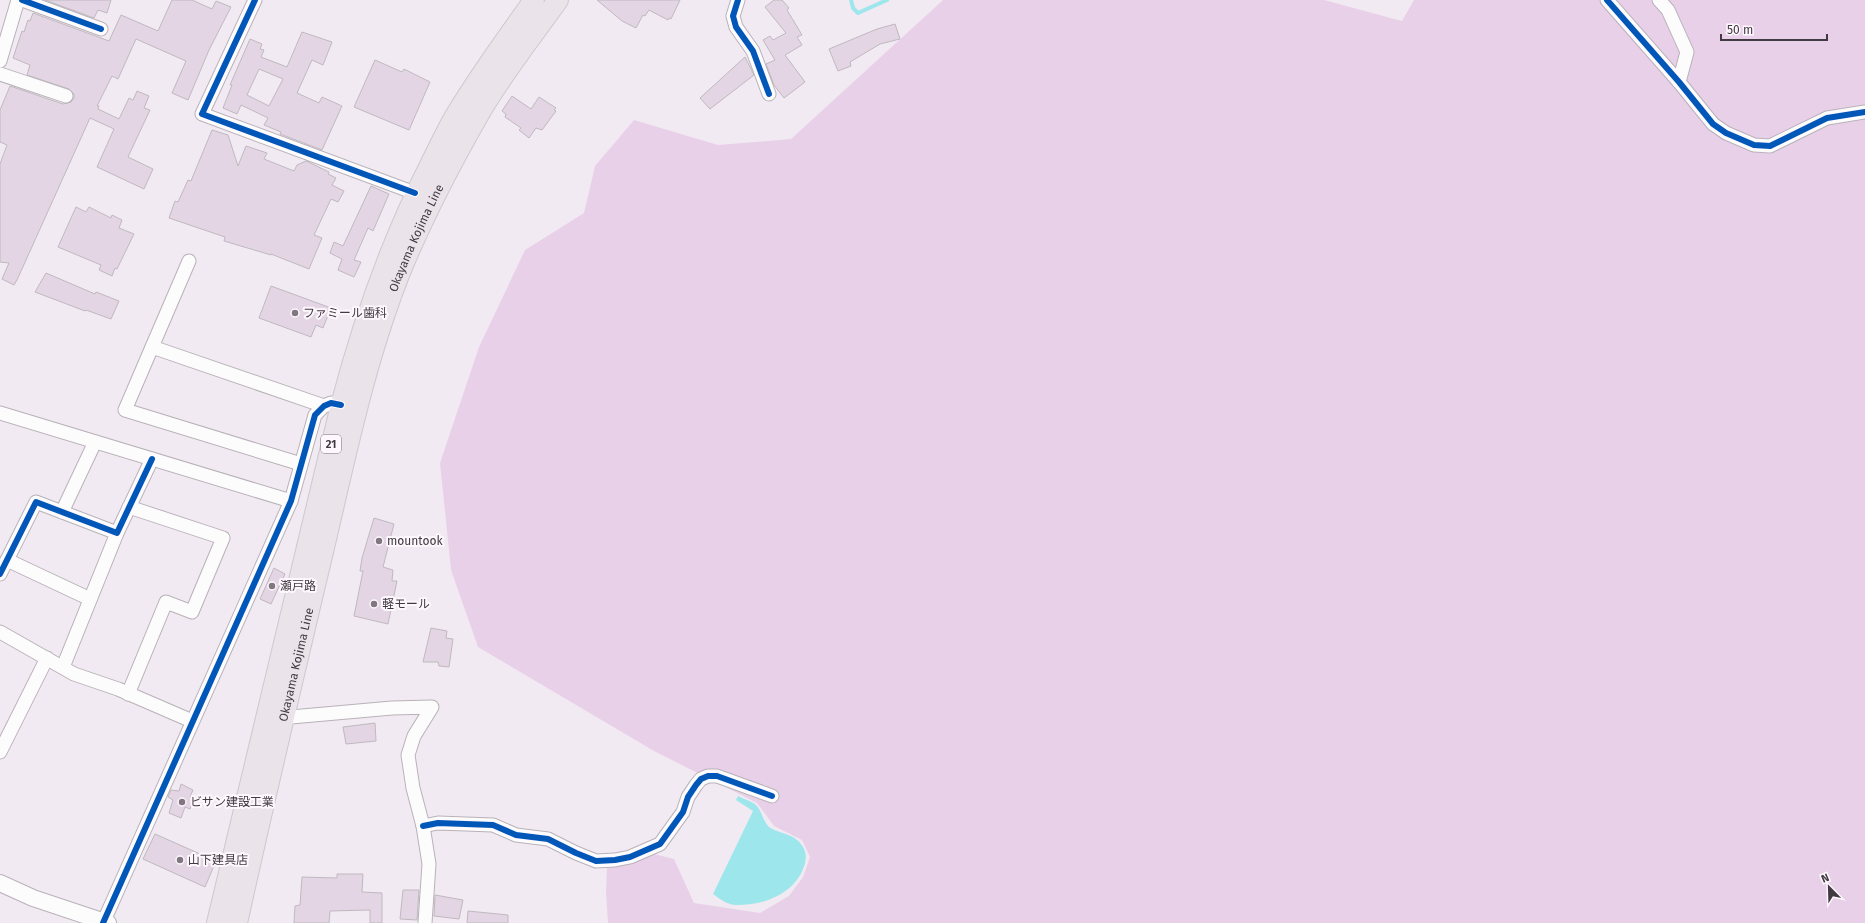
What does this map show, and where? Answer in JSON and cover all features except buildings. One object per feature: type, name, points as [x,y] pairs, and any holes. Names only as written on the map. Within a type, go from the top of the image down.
[{"type":"main road","name":"Okayama Kojima Line","points":[[217,923],[282,688],[343,398],[372,299],[393,244],[415,193],[454,118],[534,0]]},
{"type":"main road","name":"Okayama Kojima Line","points":[[343,398],[386,313],[402,268],[435,196],[480,113],[510,66],[558,0]]},
{"type":"main road","name":"Okayama Kojima Line","points":[[237,923],[285,716],[282,688]]},
{"type":"street","points":[[0,60],[18,0]]},
{"type":"street","points":[[22,0],[101,29]]},
{"type":"street","points":[[255,0],[202,114],[415,193]]},
{"type":"street","points":[[738,0],[733,16],[736,27],[753,51],[769,94]]},
{"type":"street","points":[[1607,0],[1679,82],[1713,124],[1726,133],[1754,145],[1770,146],[1827,118],[1865,112]]},
{"type":"street","points":[[1659,0],[1668,10],[1688,52],[1679,82]]},
{"type":"street","points":[[0,74],[66,96]]},
{"type":"street","points":[[189,261],[125,410],[301,464]]},
{"type":"street","points":[[152,348],[343,398]]},
{"type":"street","points":[[0,883],[33,898],[105,922],[192,721],[291,501],[315,415],[343,398]]},
{"type":"street","points":[[0,413],[291,501]]},
{"type":"street","points":[[62,512],[95,442]]},
{"type":"street","points":[[63,667],[117,532],[152,459]]},
{"type":"street","points":[[0,574],[36,502],[117,532]]},
{"type":"street","points":[[128,694],[166,602],[192,612],[223,538],[129,507]]},
{"type":"street","points":[[7,560],[90,599]]},
{"type":"street","points":[[0,632],[74,674],[128,694],[192,721]]},
{"type":"street","points":[[0,752],[47,658]]},
{"type":"street","points":[[285,716],[291,717],[392,708],[432,707],[414,736],[408,755],[412,788],[423,826],[429,864],[425,923]]},
{"type":"street","points":[[423,826],[438,823],[493,825],[516,835],[548,839],[576,853],[596,860],[615,860],[640,853],[660,844],[683,812],[688,798],[696,785],[701,779],[708,776],[717,776],[772,796]]},
{"type":"shaded area","points":[[943,0],[1324,0],[1402,21],[1414,0],[1865,0],[1865,923],[608,923],[606,892],[607,866],[654,854],[674,859],[694,903],[760,913],[789,896],[803,877],[810,857],[802,840],[774,826],[757,803],[654,751],[478,647],[451,570],[440,463],[479,347],[525,250],[584,213],[595,166],[634,120],[718,145],[791,139]]},
{"type":"water","points":[[738,796],[757,806],[769,827],[798,840],[803,847],[806,859],[803,869],[792,886],[775,897],[765,901],[745,905],[735,905],[726,902],[713,894],[753,811],[736,800]]},
{"type":"waterway","points":[[851,0],[853,8],[858,13],[887,0]]},
{"type":"cycle path","points":[[22,0],[101,29]]},
{"type":"cycle path","points":[[255,0],[202,114],[415,193]]},
{"type":"cycle path","points":[[738,0],[733,16],[736,27],[753,51],[769,94]]},
{"type":"cycle path","points":[[1607,0],[1679,82],[1713,124],[1726,133],[1754,145],[1770,146],[1827,118],[1865,112]]},
{"type":"cycle path","points":[[103,923],[291,501],[315,415],[324,406],[331,403],[341,405]]},
{"type":"cycle path","points":[[0,574],[36,502],[117,533],[152,459]]},
{"type":"cycle path","points":[[423,826],[438,823],[493,825],[516,835],[548,839],[596,861],[615,860],[630,857],[660,844],[683,812],[688,797],[696,785],[701,779],[708,776],[717,776],[772,796]]},
{"type":"place","name":"ファミール歯科","points":[[295,313]]},
{"type":"place","name":"mountook","points":[[379,541]]},
{"type":"place","name":"瀬戸路","points":[[272,586]]},
{"type":"place","name":"軽モール","points":[[374,604]]},
{"type":"place","name":"ビサン建設工業","points":[[182,802]]},
{"type":"place","name":"山下建具店","points":[[180,860]]}]
